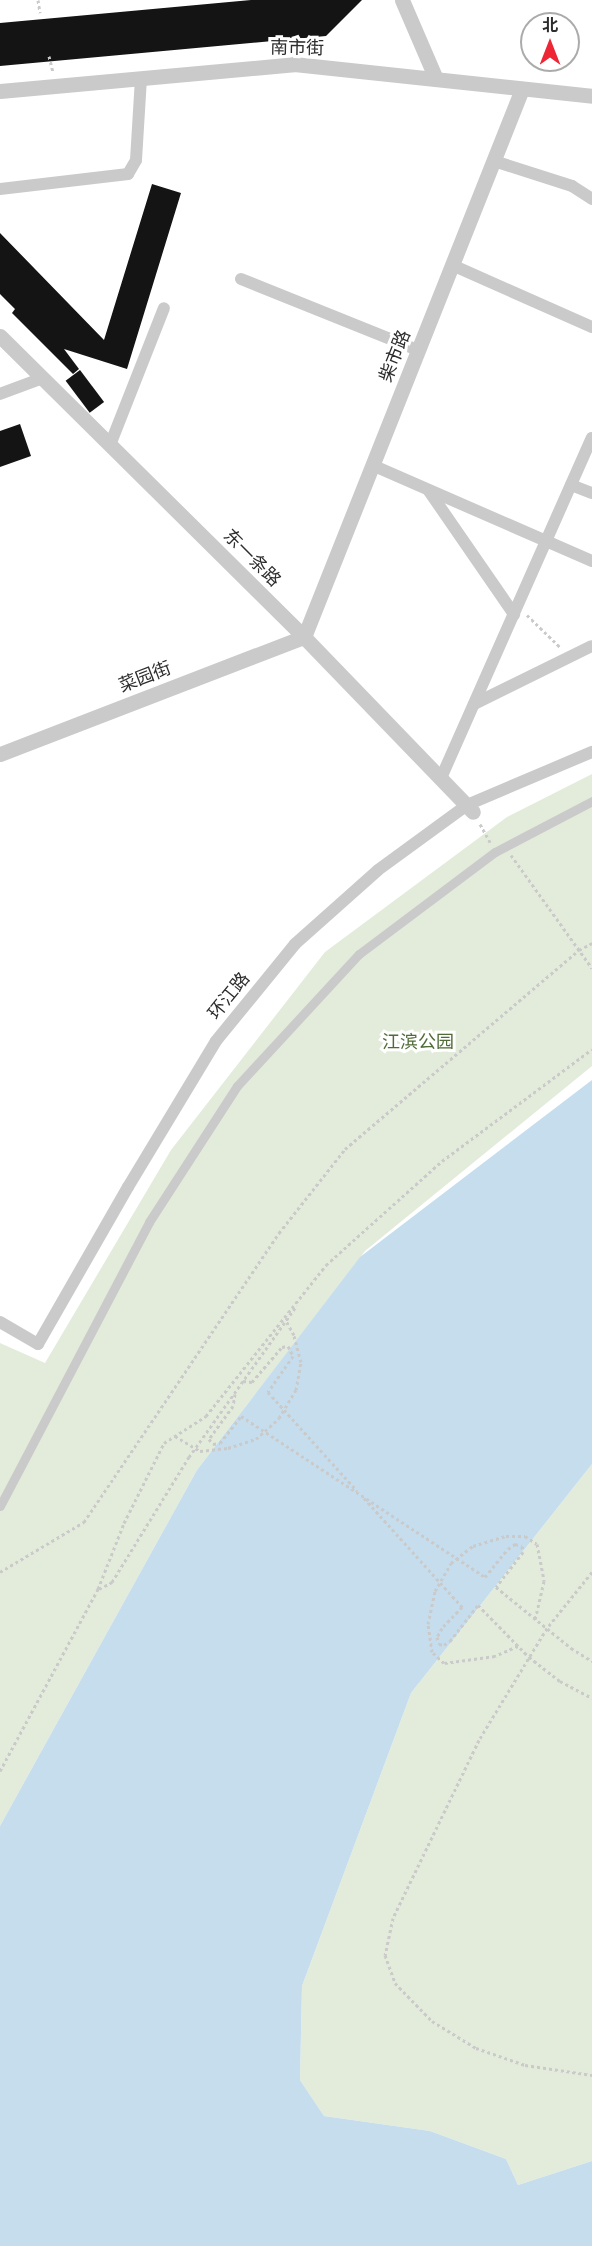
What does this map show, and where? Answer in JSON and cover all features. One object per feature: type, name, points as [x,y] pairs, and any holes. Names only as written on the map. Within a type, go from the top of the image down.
[{"type":"street","points":[[402,0],[436,79]]},
{"type":"street","name":"南市街","points":[[0,90],[294,64],[592,96]]},
{"type":"street","points":[[0,189],[128,174],[136,160],[141,78]]},
{"type":"street","name":"柴市路","points":[[304,637],[522,89]]},
{"type":"street","points":[[494,161],[572,186],[592,199]]},
{"type":"street","points":[[452,265],[592,327]]},
{"type":"street","points":[[241,279],[418,350]]},
{"type":"street","points":[[110,445],[164,308]]},
{"type":"street","name":"东一条路","points":[[0,336],[304,637],[470,808]]},
{"type":"street","points":[[0,394],[43,378]]},
{"type":"street","points":[[441,778],[592,438]]},
{"type":"street","points":[[372,465],[592,561]]},
{"type":"street","points":[[571,484],[592,493]]},
{"type":"street","points":[[429,490],[515,610]]},
{"type":"street","name":"菜园街","points":[[0,754],[304,637]]},
{"type":"street","points":[[474,704],[592,646]]},
{"type":"street","name":"环江路","points":[[0,1322],[38,1344],[128,1187],[216,1041],[295,944],[378,870],[470,808],[592,752]]},
{"type":"street","points":[[0,1506],[149,1222],[237,1086],[359,954],[495,852],[592,801]]},
{"type":"path","points":[[38,0],[40,13]]},
{"type":"path","points":[[515,610],[569,657]]},
{"type":"path","points":[[470,808],[495,852]]},
{"type":"path","points":[[505,846],[592,968]]},
{"type":"path","points":[[0,1572],[84,1522],[279,1233],[345,1149],[579,950],[592,943]]},
{"type":"path","points":[[98,1589],[112,1582],[189,1457],[326,1265],[442,1161],[592,1048]]},
{"type":"path","points":[[0,1771],[98,1589],[124,1522],[164,1443],[206,1416],[317,1277]]},
{"type":"path","points":[[175,1436],[200,1451],[228,1448],[256,1439],[279,1418],[296,1389],[301,1362],[294,1335],[284,1318]]},
{"type":"path","points":[[243,1381],[252,1382],[282,1347],[288,1346],[293,1356],[268,1392],[462,1607],[442,1628],[437,1637],[439,1644],[444,1645],[450,1641],[478,1605],[529,1657],[560,1681],[592,1698]]},
{"type":"path","points":[[235,1392],[233,1406],[209,1439],[213,1444],[220,1443],[241,1416],[485,1577],[508,1549],[514,1544],[522,1546],[523,1552],[496,1587],[571,1648],[592,1661]]},
{"type":"path","points":[[518,1646],[495,1656],[444,1663],[432,1652],[428,1624],[435,1591],[451,1563],[474,1546],[506,1536],[525,1536],[537,1544],[544,1581],[535,1619]]},
{"type":"path","points":[[592,1572],[547,1628],[474,1751],[393,1918],[385,1955],[395,1983],[432,2021],[476,2048],[525,2065],[592,2075]]},
{"type":"green space","name":"江滨公园","points":[[592,774],[592,1066],[365,1251],[197,1470],[0,1826],[0,1343],[45,1363],[171,1150],[325,952],[507,817]]},
{"type":"green space","points":[[592,1464],[592,2161],[518,2185],[506,2159],[430,2131],[324,2116],[300,2080],[302,1986],[411,1693]]},
{"type":"water","points":[[592,1080],[592,1464],[411,1693],[302,1986],[300,2080],[324,2116],[430,2131],[506,2159],[518,2185],[592,2161],[592,2246],[0,2246],[0,1826],[197,1470],[360,1257]]},
{"type":"building","points":[[251,0],[362,0],[326,36],[0,66],[0,23]]},
{"type":"building","points":[[152,184],[181,193],[127,369],[64,349],[79,369],[73,374],[12,313],[15,309],[0,294],[0,233],[104,340]]},
{"type":"building","points":[[80,370],[104,402],[90,413],[66,381]]},
{"type":"building","points":[[20,424],[31,456],[0,467],[0,431]]}]
